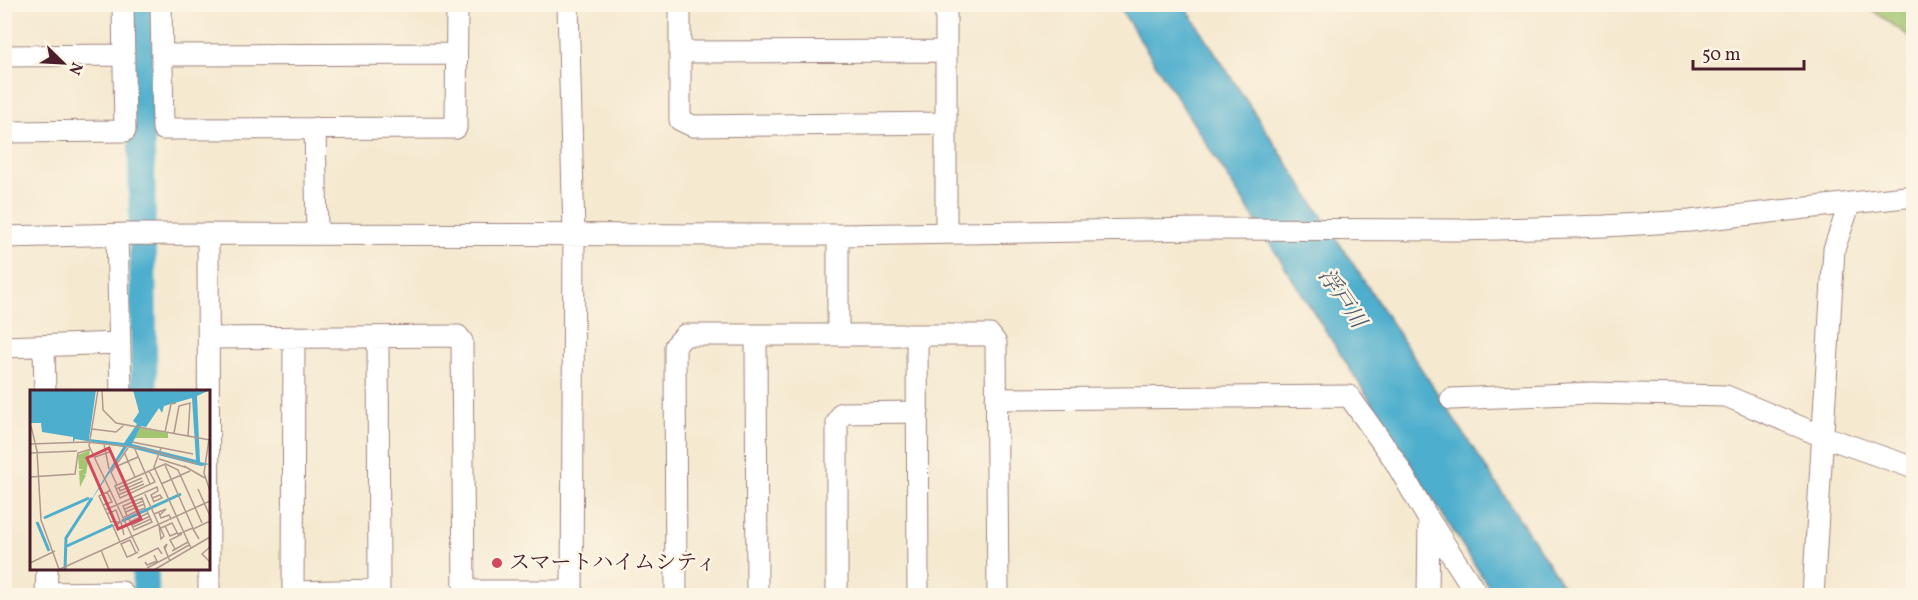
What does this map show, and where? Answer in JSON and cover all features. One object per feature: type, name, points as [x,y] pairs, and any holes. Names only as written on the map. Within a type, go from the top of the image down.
[{"type":"street","points":[[4,132],[125,131],[123,4]]},
{"type":"street","points":[[161,4],[163,129],[456,128],[457,4]]},
{"type":"street","points":[[209,338],[458,336],[462,341],[465,593],[572,593],[574,234],[568,4]]},
{"type":"street","points":[[680,4],[680,120],[693,126],[946,123]]},
{"type":"street","points":[[946,4],[946,233]]},
{"type":"street","points":[[680,52],[945,51]]},
{"type":"street","points":[[162,55],[456,54]]},
{"type":"street","points":[[4,56],[123,55]]},
{"type":"street","points":[[315,128],[317,234]]},
{"type":"street","points":[[4,237],[165,234],[838,235],[1202,229],[1459,230],[1690,221],[1914,196]]},
{"type":"street","points":[[1813,596],[1834,249],[1850,203]]},
{"type":"street","points":[[208,234],[209,390]]},
{"type":"street","points":[[121,390],[119,343],[123,235]]},
{"type":"street","points":[[838,235],[838,334]]},
{"type":"street","points":[[676,596],[675,346],[685,335],[838,334],[990,335],[996,343],[998,596]]},
{"type":"street","points":[[756,335],[757,596]]},
{"type":"street","points":[[917,335],[918,596]]},
{"type":"street","points":[[294,337],[293,594],[379,592],[378,337]]},
{"type":"street","points":[[4,347],[119,343]]},
{"type":"street","points":[[44,346],[45,390]]},
{"type":"street","points":[[1451,399],[1590,393],[1726,396],[1822,436],[1914,468]]},
{"type":"street","points":[[996,399],[1349,396],[1394,458],[1429,520],[1478,596]]},
{"type":"street","points":[[837,596],[837,423],[842,413],[918,412]]},
{"type":"street","points":[[1428,596],[1429,520]]},
{"type":"street","points":[[47,570],[46,594],[122,592],[122,596]]},
{"type":"street","points":[[209,570],[209,596]]},
{"type":"green space","points":[[1865,5],[1913,5],[1913,39]]},
{"type":"water","name":"浮戸川","points":[[1118,5],[1184,5],[1569,595],[1494,595]]},
{"type":"waterway","points":[[140,4],[144,390]]},
{"type":"waterway","points":[[145,570],[146,596]]},
{"type":"place","name":"スマートハイムシティ","points":[[497,563]]}]
